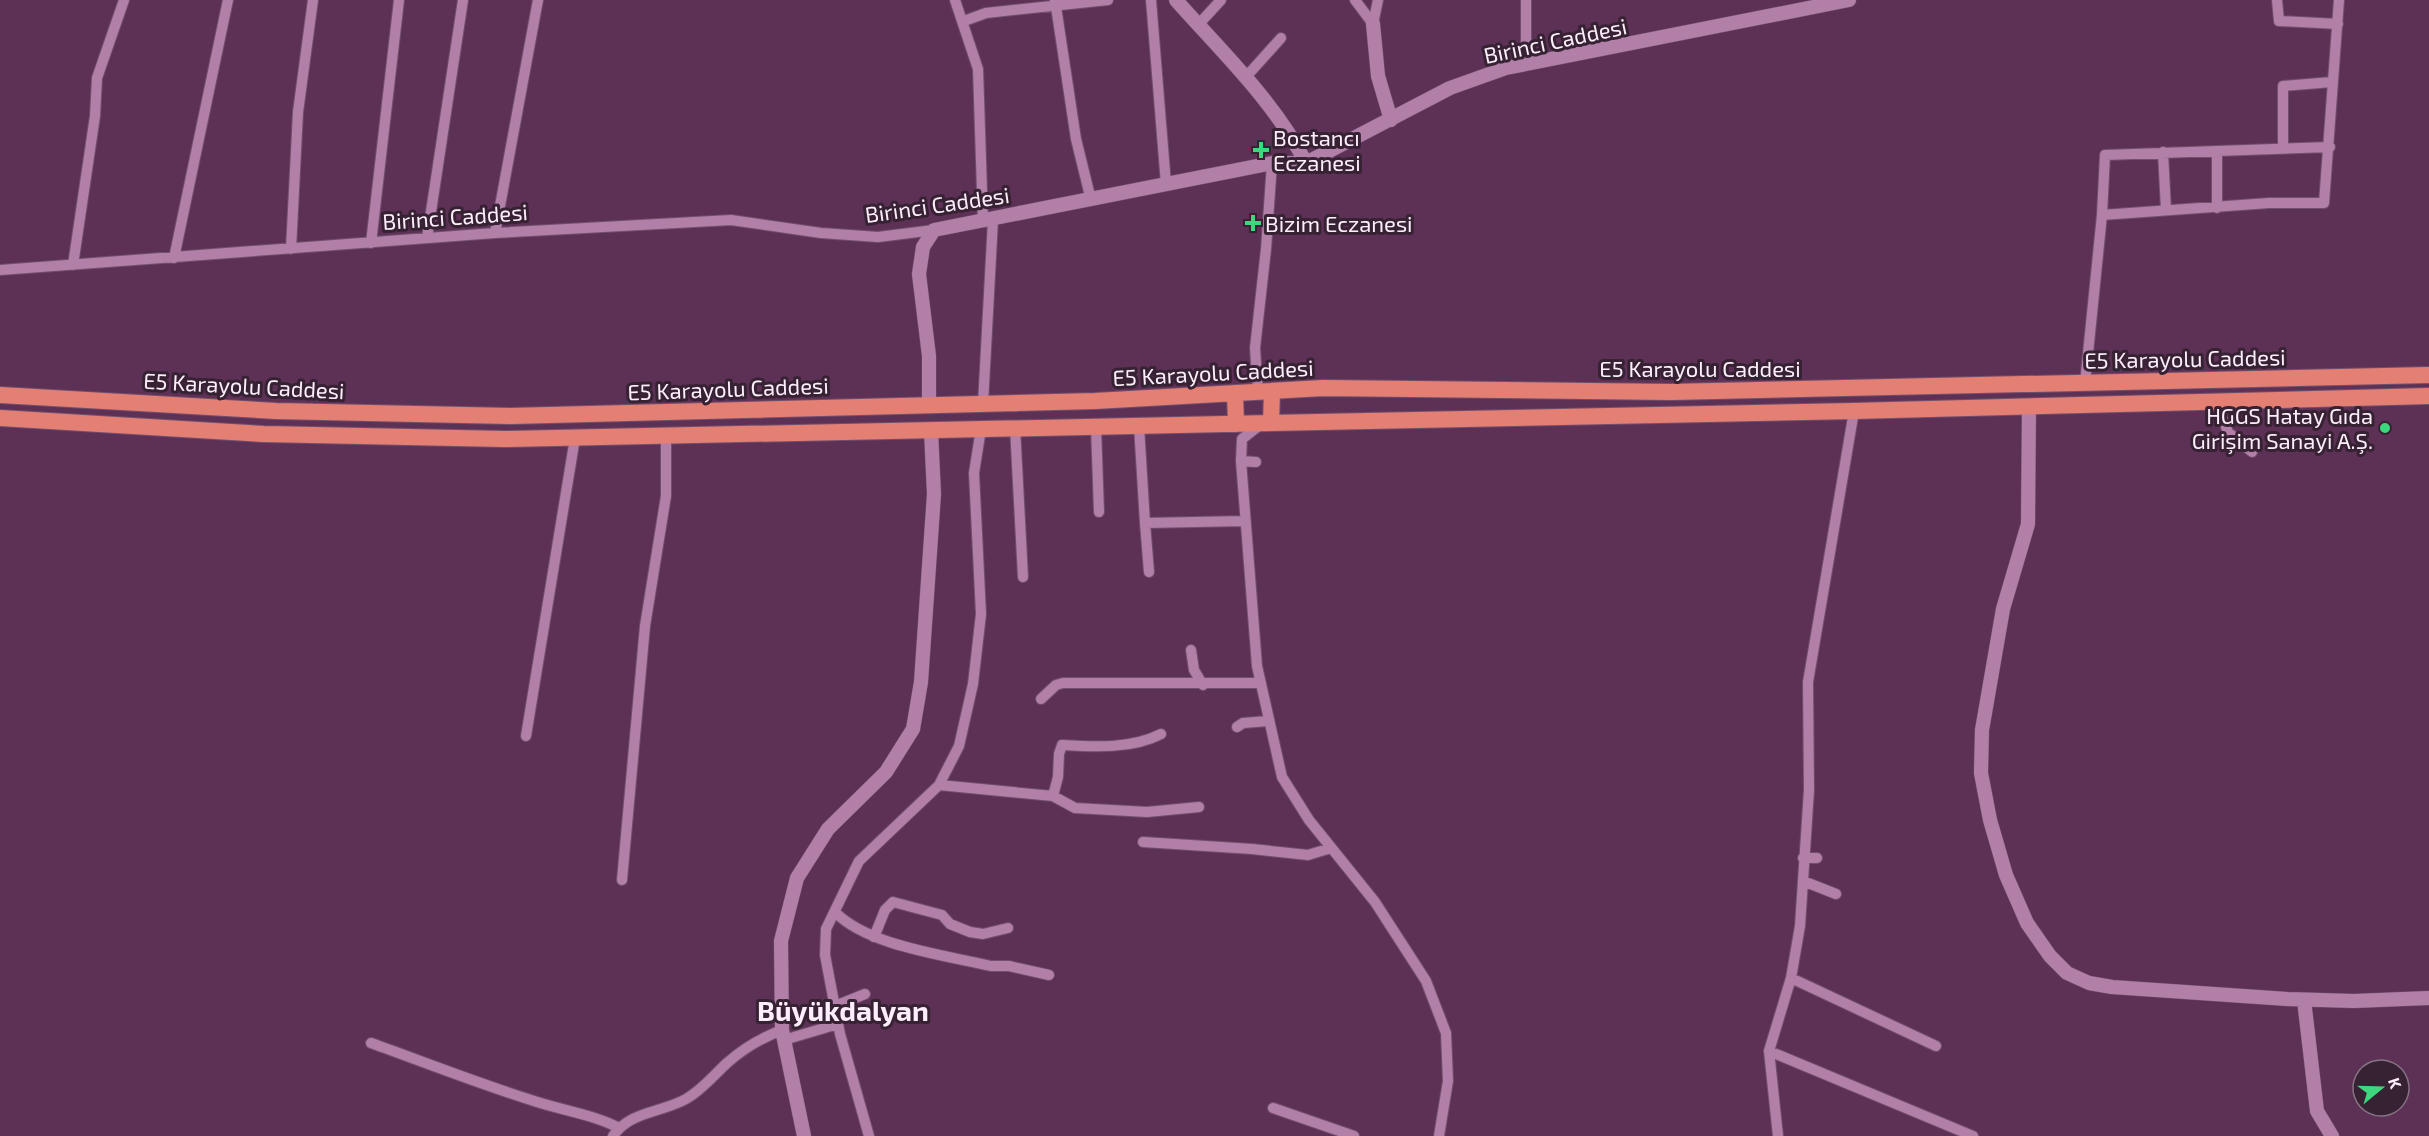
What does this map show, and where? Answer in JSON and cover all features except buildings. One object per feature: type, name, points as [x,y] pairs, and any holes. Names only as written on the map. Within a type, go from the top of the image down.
[{"type":"highway","name":"E5 Karayolu Caddesi","points":[[0,395],[276,411],[511,416],[983,404],[1323,388],[1671,392],[2429,375]]},
{"type":"highway","points":[[1265,391],[1266,424]]},
{"type":"highway","points":[[1235,393],[1236,424]]},
{"type":"highway","name":"E5 Karayolu Caddesi","points":[[0,418],[264,434],[504,440],[2029,407],[2429,396]]},
{"type":"street","points":[[73,265],[95,117],[97,78],[124,0]]},
{"type":"street","points":[[174,258],[228,0]]},
{"type":"street","points":[[291,249],[298,112],[313,0]]},
{"type":"street","points":[[371,243],[399,0]]},
{"type":"street","points":[[427,238],[463,0]]},
{"type":"street","points":[[495,233],[538,0]]},
{"type":"street","points":[[955,0],[964,21],[978,69],[988,221],[983,404]]},
{"type":"street","points":[[964,21],[986,13],[1055,2],[1108,0]]},
{"type":"street","points":[[1151,0],[1166,184]]},
{"type":"street","points":[[1176,0],[1292,135],[1306,163]]},
{"type":"street","points":[[1198,25],[1221,0]]},
{"type":"street","points":[[1355,0],[1373,24]]},
{"type":"street","points":[[1378,0],[1373,24],[1378,76],[1391,120]]},
{"type":"street","points":[[1526,0],[1526,64]]},
{"type":"street","name":"Birinci Caddesi","points":[[0,270],[495,233],[732,220],[821,234],[878,237],[934,230],[1272,163],[1306,163],[1450,88],[1506,68],[1849,0]]},
{"type":"street","points":[[2277,0],[2279,21],[2338,24]]},
{"type":"street","points":[[2102,215],[2324,203],[2330,147],[2332,82],[2339,0]]},
{"type":"street","points":[[1055,2],[1076,139],[1091,200]]},
{"type":"street","points":[[1245,78],[1281,38]]},
{"type":"street","points":[[2283,147],[2283,86],[2332,82]]},
{"type":"street","points":[[2085,383],[2102,215],[2105,155],[2330,147]]},
{"type":"street","points":[[2217,151],[2217,208]]},
{"type":"street","points":[[2163,152],[2166,210]]},
{"type":"street","points":[[1265,391],[1255,348],[1266,249],[1272,163]]},
{"type":"street","points":[[929,405],[929,356],[920,274],[923,247],[934,230]]},
{"type":"street","points":[[2216,402],[2228,432],[2252,452]]},
{"type":"street","points":[[2029,407],[2028,524],[2003,609],[1982,730],[1981,773],[1990,820],[2006,874],[2027,923],[2050,956],[2067,973],[2089,983],[2112,987],[2304,1000],[2429,998]]},
{"type":"street","points":[[1778,1136],[1769,1072],[1769,1051],[1791,978],[1800,926],[1809,790],[1809,671],[1854,411]]},
{"type":"street","points":[[1266,424],[1242,439],[1241,460],[1261,683],[1268,721],[1282,777],[1309,820],[1374,902],[1426,981],[1446,1033],[1448,1081],[1439,1136]]},
{"type":"street","points":[[1139,426],[1149,572]]},
{"type":"street","points":[[1096,427],[1099,512]]},
{"type":"street","points":[[1015,428],[1023,577]]},
{"type":"street","points":[[869,1136],[838,1024],[825,955],[826,928],[859,861],[939,785],[959,746],[973,684],[980,626],[974,473],[981,429]]},
{"type":"street","points":[[804,1136],[783,1035],[781,941],[797,878],[828,829],[886,772],[913,729],[921,682],[934,494],[931,430]]},
{"type":"street","points":[[622,880],[645,626],[666,496],[666,436]]},
{"type":"street","points":[[526,736],[575,438]]},
{"type":"street","points":[[1241,460],[1256,462]]},
{"type":"street","points":[[1145,523],[1245,521]]},
{"type":"street","points":[[1191,650],[1194,670],[1203,684]]},
{"type":"street","points":[[1041,699],[1049,690],[1063,682],[1094,684],[1132,681],[1203,684],[1261,683]]},
{"type":"street","points":[[1237,727],[1243,723],[1268,721]]},
{"type":"street","points":[[1053,796],[1062,745],[1134,743],[1148,741],[1161,734]]},
{"type":"street","points":[[939,785],[1053,796],[1075,808],[1147,812],[1199,807]]},
{"type":"street","points":[[1143,842],[1308,855],[1331,848]]},
{"type":"street","points":[[1803,858],[1817,858]]},
{"type":"street","points":[[1803,881],[1836,894]]},
{"type":"street","points":[[874,937],[885,910],[893,902],[942,915],[950,924],[970,932],[983,934],[1008,928]]},
{"type":"street","points":[[835,912],[853,928],[874,937],[991,966],[1009,966],[1049,975]]},
{"type":"street","points":[[1791,978],[1936,1046]]},
{"type":"street","points":[[835,1006],[865,994]]},
{"type":"street","points":[[2304,1000],[2317,1111],[2332,1136]]},
{"type":"street","points":[[371,1042],[572,1114],[600,1118],[616,1132],[634,1117],[684,1101],[702,1089],[728,1063],[757,1040],[838,1024]]},
{"type":"street","points":[[1769,1051],[1973,1136]]},
{"type":"street","points":[[1273,1108],[1354,1136]]},
{"type":"place","name":"Bostancı Eczanesi","points":[[1261,150]]},
{"type":"place","name":"Bizim Eczanesi","points":[[1253,223]]},
{"type":"place","name":"HGGS Hatay Gıda Girişim Sanayi A.Ş.","points":[[2385,428]]},
{"type":"district","name":"Büyükdalyan","points":[[843,1010]]}]
